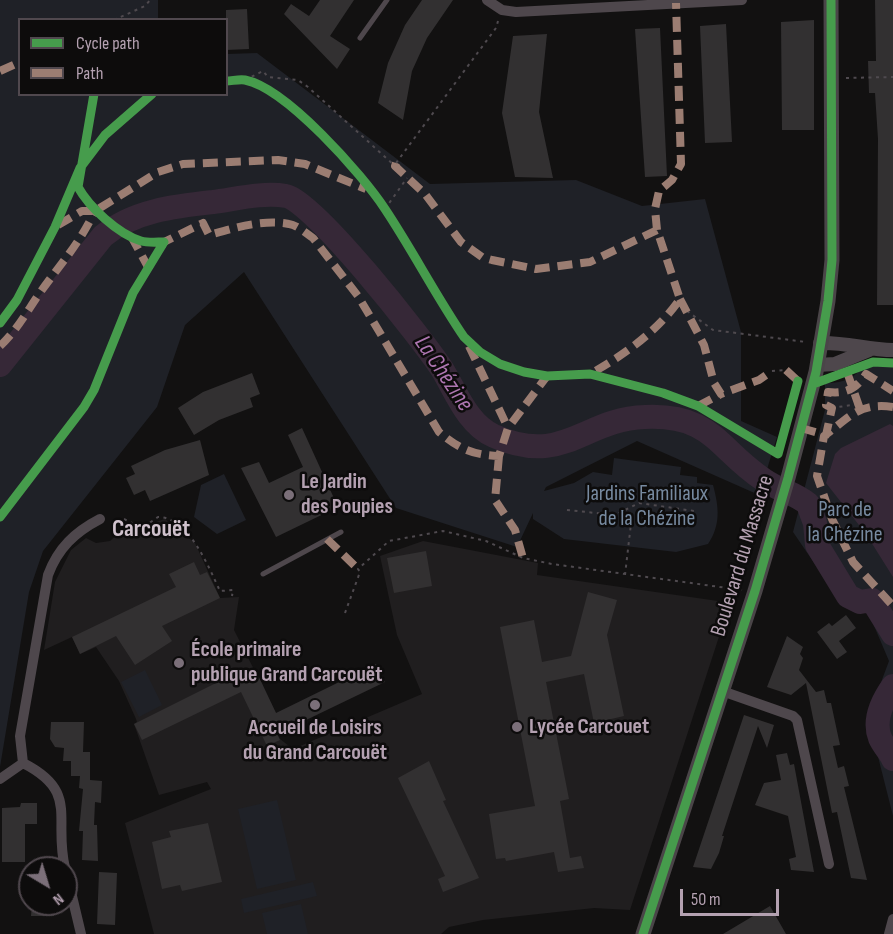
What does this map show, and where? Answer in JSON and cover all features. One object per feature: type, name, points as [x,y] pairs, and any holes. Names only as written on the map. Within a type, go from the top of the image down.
[{"type":"main road","name":"Boulevard du Massacre","points":[[643,934],[755,591],[788,478],[817,365],[813,342],[832,260],[831,0]]},
{"type":"street","points":[[487,0],[502,10],[516,12],[741,0]]},
{"type":"street","points":[[813,342],[841,342],[869,350],[893,351]]},
{"type":"street","points":[[817,365],[835,364],[869,350]]},
{"type":"street","points":[[23,763],[20,736],[48,575],[59,552],[68,541],[80,530],[100,519]]},
{"type":"street","points":[[723,691],[793,716],[797,720],[829,864]]},
{"type":"street","points":[[0,779],[23,763]]},
{"type":"street","points":[[23,763],[46,776],[58,792],[63,856]]},
{"type":"street","points":[[77,916],[81,934]]},
{"type":"street","points":[[890,934],[893,919]]},
{"type":"lane","points":[[360,38],[387,0]]},
{"type":"lane","points":[[262,574],[341,532]]},
{"type":"path","points":[[118,18],[145,6],[150,0]]},
{"type":"path","points":[[245,80],[263,71],[271,78],[298,80],[396,165],[493,33]]},
{"type":"path","points":[[831,78],[893,77]]},
{"type":"path","points":[[55,227],[80,168]]},
{"type":"path","points":[[385,208],[407,178]]},
{"type":"path","points":[[687,311],[713,330],[813,342]]},
{"type":"path","points":[[772,371],[786,370]]},
{"type":"path","points":[[832,408],[858,404]]},
{"type":"path","points":[[567,510],[615,515],[639,503],[694,511]]},
{"type":"path","points":[[625,576],[632,515],[628,510]]},
{"type":"path","points":[[124,519],[142,528],[158,517],[172,522],[197,542],[220,591],[233,590],[232,596]]},
{"type":"path","points":[[345,613],[360,572],[358,569],[389,542],[443,531],[486,541],[523,558],[625,576],[755,591]]},
{"type":"shaded area","points":[[890,424],[893,426],[893,577],[866,534],[826,483],[835,454],[841,448]]},
{"type":"shaded area","name":"Lycée Carcouet","points":[[165,519],[195,543],[220,598],[239,597],[234,630],[276,713],[269,717],[280,739],[293,749],[422,694],[397,635],[380,556],[423,541],[538,563],[537,575],[725,602],[728,609],[630,910],[594,908],[483,920],[449,927],[441,934],[154,934],[125,823],[211,789],[207,782],[159,795],[134,724],[137,722],[136,719],[119,681],[96,647],[80,654],[72,637],[44,650],[55,582],[71,550],[86,538],[96,543],[110,541],[121,531],[125,522],[144,532],[155,522]]},
{"type":"green space","name":"Parc de la Chézine","points":[[0,0],[158,0],[158,18],[18,18],[18,96],[228,96],[228,54],[257,53],[430,184],[576,180],[642,206],[705,199],[741,332],[741,421],[777,437],[759,495],[637,441],[546,487],[544,491],[574,483],[593,472],[612,475],[614,458],[681,467],[680,475],[697,477],[697,483],[713,485],[718,516],[715,530],[708,544],[676,552],[564,539],[533,519],[533,513],[517,547],[396,508],[244,272],[185,325],[157,407],[43,551],[29,592],[0,767]]},
{"type":"green space","name":"Parc de la Chézine","points":[[866,361],[893,362],[893,816],[868,717],[889,661],[869,614],[840,601],[793,532],[825,410],[825,383],[850,378]]},
{"type":"green space","points":[[224,474],[246,520],[217,534],[194,517],[201,485]]},
{"type":"green space","points":[[145,670],[162,705],[139,717],[121,682]]},
{"type":"green space","points":[[277,800],[296,880],[257,889],[238,809]]},
{"type":"green space","points":[[313,882],[317,896],[244,913],[241,899]]},
{"type":"green space","points":[[301,904],[308,934],[267,934],[262,913]]},
{"type":"building","points":[[320,0],[354,0],[330,36],[350,49],[337,69],[284,14],[291,4],[309,16]]},
{"type":"building","points":[[422,0],[453,0],[427,38],[412,71],[403,120],[378,103],[388,63],[405,25]]},
{"type":"building","points":[[875,0],[893,0],[893,305],[877,305],[878,139],[875,93],[869,93],[868,61],[876,61]]},
{"type":"building","points":[[247,9],[249,49],[228,50],[226,10]]},
{"type":"building","points":[[814,20],[814,130],[782,130],[781,22]]},
{"type":"building","points":[[726,24],[732,142],[705,143],[700,26]]},
{"type":"building","points":[[660,28],[667,176],[645,177],[635,29]]},
{"type":"building","points":[[547,34],[539,112],[553,178],[515,177],[502,113],[513,36]]},
{"type":"building","points":[[252,373],[260,394],[250,398],[253,407],[219,420],[194,435],[178,408],[203,392]]},
{"type":"building","points":[[302,428],[338,507],[276,537],[241,468],[259,462],[269,483],[303,467],[288,435]]},
{"type":"building","points":[[200,440],[209,475],[150,501],[145,490],[134,495],[126,478],[135,474],[131,466],[165,450]]},
{"type":"building","points":[[426,551],[432,586],[394,593],[387,558]]},
{"type":"building","points":[[194,562],[200,575],[207,572],[220,598],[162,626],[172,641],[135,665],[116,636],[80,654],[72,637],[176,587],[169,574]]},
{"type":"building","points":[[588,592],[617,600],[607,635],[624,716],[594,723],[584,674],[546,682],[569,799],[560,801],[570,858],[581,856],[584,868],[558,872],[554,852],[506,861],[505,858],[496,859],[489,814],[535,806],[500,627],[534,620],[542,662],[571,656]]},
{"type":"building","points":[[846,615],[856,628],[839,641],[847,652],[837,659],[817,632],[829,623],[832,626]]},
{"type":"building","points":[[787,636],[803,647],[800,654],[803,658],[799,670],[816,692],[824,690],[827,703],[831,703],[840,745],[833,746],[838,768],[844,766],[849,786],[844,787],[867,880],[851,878],[837,812],[832,813],[806,683],[791,695],[767,687]]},
{"type":"building","points":[[376,664],[385,682],[277,734],[280,740],[267,746],[241,692],[142,740],[134,724],[240,671],[245,682],[258,675],[276,713]]},
{"type":"building","points":[[744,715],[774,725],[767,748],[758,726],[722,836],[724,836],[719,853],[711,869],[693,867]]},
{"type":"building","points":[[51,722],[84,722],[83,752],[90,752],[90,780],[102,781],[101,803],[95,802],[94,825],[97,825],[98,861],[82,860],[83,831],[79,831],[83,789],[79,788],[80,776],[71,776],[71,761],[63,761],[64,748],[55,747],[50,739]]},
{"type":"building","points":[[787,753],[790,765],[794,764],[814,872],[791,870],[789,859],[796,857],[788,816],[755,805],[764,783],[781,780],[776,755]]},
{"type":"building","points":[[429,761],[446,800],[443,801],[479,878],[443,892],[438,879],[445,876],[398,778]]},
{"type":"building","points":[[21,803],[37,803],[37,824],[25,824],[25,856],[18,856],[18,862],[2,862],[2,808],[20,807]]},
{"type":"building","points":[[208,823],[222,882],[182,891],[180,885],[162,889],[152,842],[171,837],[169,831]]},
{"type":"building","points":[[99,872],[117,873],[115,925],[97,924]]},
{"type":"building","points":[[770,906],[786,934],[723,934]]},
{"type":"waterway","name":"La Chézine","points":[[0,365],[103,236],[115,228],[141,215],[169,208],[259,195],[286,196],[300,203],[319,221],[367,273],[431,353],[470,416],[485,431],[518,444],[538,446],[556,444],[605,425],[645,417],[686,421],[700,427],[764,480],[808,504],[815,523],[817,545],[848,596],[860,602],[872,600],[893,634]]},
{"type":"waterway","name":"La Chézine","points":[[893,686],[878,717],[880,738],[893,759]]},
{"type":"marked path","points":[[657,230],[655,209],[659,191],[672,180],[681,164],[676,3]]},
{"type":"marked path","points":[[0,71],[18,63]]},
{"type":"marked path","points":[[58,225],[82,211],[95,211],[158,172],[183,164],[278,160],[305,164],[366,189]]},
{"type":"marked path","points":[[396,163],[395,166],[425,194],[461,242],[482,257],[492,260],[536,269],[590,262],[657,230],[680,299],[651,332],[615,359],[590,374]]},
{"type":"marked path","points":[[0,346],[16,329],[75,246],[95,211]]},
{"type":"marked path","points":[[161,247],[164,242],[203,223],[209,235],[249,225],[269,223],[289,224],[302,230],[313,238],[358,296],[439,432],[453,443],[474,452],[499,456],[508,428],[547,376]]},
{"type":"marked path","points":[[131,236],[148,267]]},
{"type":"marked path","points":[[680,299],[704,345],[714,383],[721,394],[759,380],[772,371]]},
{"type":"marked path","points":[[469,346],[508,428]]},
{"type":"marked path","points":[[786,370],[798,381],[797,384]]},
{"type":"marked path","points":[[847,372],[860,409]]},
{"type":"marked path","points":[[801,428],[826,435],[832,408],[826,405],[828,392],[850,389],[866,374],[893,391]]},
{"type":"marked path","points":[[698,406],[721,394]]},
{"type":"marked path","points":[[893,407],[863,409],[824,436],[817,476],[832,519],[853,562],[893,606]]},
{"type":"marked path","points":[[499,456],[495,500],[515,530],[523,558]]},
{"type":"marked path","points":[[327,539],[358,569]]},
{"type":"cycle path","points":[[643,934],[755,591],[816,372],[828,301],[832,260],[831,0]]},
{"type":"cycle path","points":[[228,81],[245,80],[262,86],[322,134],[359,175],[385,209],[464,337],[480,352],[500,364],[524,372],[547,376],[590,374],[663,393],[698,406],[778,454],[798,381]]},
{"type":"cycle path","points":[[0,517],[84,407],[94,390],[133,293],[164,242],[141,241],[123,232],[97,211],[78,187],[94,96]]},
{"type":"cycle path","points":[[0,323],[17,300],[55,227],[80,168],[105,135],[150,96]]},
{"type":"cycle path","points":[[813,384],[873,362],[893,363]]},
{"type":"place","name":"Le Jardin des Poupies","points":[[289,495]]},
{"type":"place","name":"École primaire publique Grand Carcouët","points":[[179,663]]},
{"type":"place","name":"Accueil de Loisirs du Grand Carcouët","points":[[315,705]]},
{"type":"place","name":"Lycée Carcouet","points":[[517,727]]},
{"type":"district","name":"Carcouët","points":[[151,530]]},
{"type":"park label","name":"Jardins Familiaux de la Chézine","points":[[647,506]]}]
